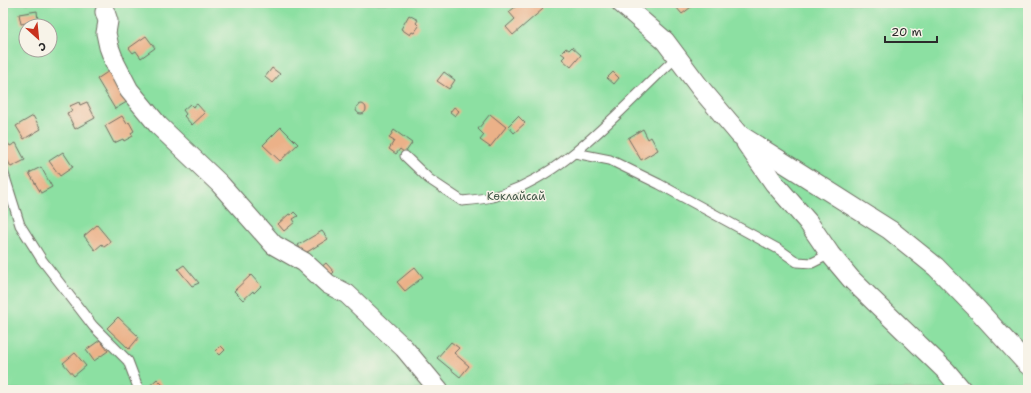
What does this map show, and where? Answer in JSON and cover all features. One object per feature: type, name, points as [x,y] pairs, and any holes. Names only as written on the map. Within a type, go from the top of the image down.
[{"type":"street","points":[[621,3],[665,41],[740,135],[774,183],[808,222],[830,254],[851,279],[946,371],[962,390]]},
{"type":"street","points":[[105,12],[108,21],[106,33],[115,63],[129,90],[158,125],[220,184],[274,245],[304,262],[328,284],[347,294],[404,348],[439,390]]},
{"type":"street","points":[[740,135],[890,230],[936,267],[977,308],[1028,365]]},
{"type":"lane","points":[[405,156],[429,179],[462,201],[492,197],[521,186],[545,173],[575,153],[677,57]]},
{"type":"lane","points":[[575,153],[610,160],[659,184],[780,250],[797,262],[812,263],[830,254]]},
{"type":"lane","points":[[3,171],[20,225],[42,260],[93,326],[128,361],[139,390]]},
{"type":"green space","name":"Көклайсай","points":[[3,3],[1028,3],[1028,390],[3,390]]},
{"type":"building","points":[[520,3],[530,3],[532,5],[538,3],[543,9],[513,35],[506,27],[515,19],[509,12]]},
{"type":"building","points":[[682,3],[695,4],[682,14],[676,7]]},
{"type":"building","points":[[37,11],[38,18],[20,18],[19,14]]},
{"type":"building","points":[[409,15],[418,20],[416,23],[419,26],[414,33],[412,32],[410,35],[401,29]]},
{"type":"building","points":[[146,36],[155,48],[141,58],[136,51],[133,53],[129,48]]},
{"type":"building","points":[[572,47],[581,55],[571,67],[562,59],[565,56],[561,53],[566,48],[569,50]]},
{"type":"building","points":[[272,68],[280,74],[272,83],[265,77]]},
{"type":"building","points":[[112,69],[130,100],[115,109],[97,79]]},
{"type":"building","points":[[444,72],[455,80],[449,89],[437,81]]},
{"type":"building","points":[[613,72],[619,78],[614,84],[607,78]]},
{"type":"building","points":[[79,102],[80,105],[87,102],[95,118],[75,129],[67,113],[72,111],[70,106]]},
{"type":"building","points":[[190,104],[193,107],[197,104],[205,113],[192,125],[184,116],[186,114],[183,110]]},
{"type":"building","points":[[361,104],[366,109],[361,114],[356,109]]},
{"type":"building","points":[[454,107],[459,111],[455,116],[450,112]]},
{"type":"building","points":[[490,114],[506,127],[490,147],[480,140],[484,135],[478,129]]},
{"type":"building","points":[[33,116],[41,129],[24,139],[16,126]]},
{"type":"building","points":[[122,116],[127,124],[129,122],[134,131],[131,133],[133,136],[124,141],[123,139],[114,143],[105,126]]},
{"type":"building","points":[[518,116],[525,123],[514,133],[508,126]]},
{"type":"building","points":[[281,127],[298,144],[280,161],[263,145]]},
{"type":"building","points":[[643,129],[648,139],[651,137],[658,150],[641,160],[628,138]]},
{"type":"building","points":[[394,130],[412,143],[405,153],[400,149],[396,154],[389,149],[394,141],[389,138]]},
{"type":"building","points":[[8,143],[10,146],[16,143],[25,160],[11,167],[3,151],[3,145]]},
{"type":"building","points":[[63,152],[73,167],[60,176],[49,161]]},
{"type":"building","points":[[41,167],[52,187],[41,193],[29,173]]},
{"type":"building","points":[[294,212],[298,216],[293,219],[295,222],[284,231],[278,224],[289,214],[291,215]]},
{"type":"building","points":[[97,225],[111,242],[104,247],[102,244],[95,250],[84,236]]},
{"type":"building","points":[[322,231],[328,239],[304,254],[298,245]]},
{"type":"building","points":[[326,263],[334,272],[328,278],[319,269]]},
{"type":"building","points":[[184,265],[199,283],[192,286],[178,269]]},
{"type":"building","points":[[415,267],[423,277],[405,291],[397,282]]},
{"type":"building","points":[[251,275],[261,286],[254,293],[253,291],[243,300],[234,291]]},
{"type":"building","points":[[118,317],[139,337],[129,349],[107,328]]},
{"type":"building","points":[[100,340],[108,351],[94,361],[86,350]]},
{"type":"building","points":[[451,342],[459,348],[454,353],[469,366],[460,377],[437,358]]},
{"type":"building","points":[[221,346],[225,350],[220,355],[216,351]]},
{"type":"building","points":[[75,353],[86,366],[74,376],[63,363]]},
{"type":"building","points":[[157,379],[168,390],[145,390]]}]
